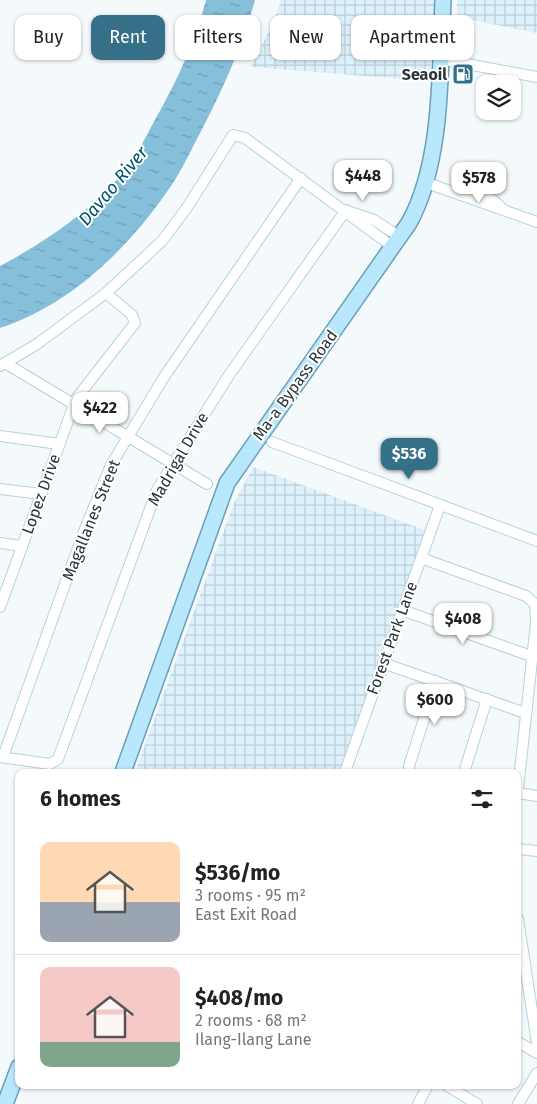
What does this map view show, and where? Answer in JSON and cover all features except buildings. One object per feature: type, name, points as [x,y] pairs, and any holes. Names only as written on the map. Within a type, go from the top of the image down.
[{"type":"main road","name":"Ma-a Bypass Road","points":[[442,15],[443,0]]},
{"type":"main road","name":"Ma-a Bypass Road","points":[[124,769],[227,483],[396,242],[417,208],[427,183],[433,153],[440,60]]},
{"type":"main road","points":[[5,1104],[15,1078]]},
{"type":"street","points":[[445,60],[537,77]]},
{"type":"street","points":[[207,484],[74,404],[3,365],[66,324],[106,293],[162,241],[174,226],[228,139],[235,135],[245,138],[346,210],[374,220],[396,242]]},
{"type":"street","name":"Magallanes Street","points":[[1,757],[99,490],[127,436],[164,377],[301,178]]},
{"type":"street","points":[[481,181],[486,194],[504,210]]},
{"type":"street","points":[[427,183],[537,222]]},
{"type":"street","name":"Madrigal Drive","points":[[1,757],[53,763],[61,754],[150,506],[173,464],[229,375],[346,210]]},
{"type":"street","name":"Lopez Drive","points":[[0,607],[2,596],[74,404],[134,323],[132,315],[106,293]]},
{"type":"street","points":[[0,436],[59,444]]},
{"type":"street","points":[[272,442],[537,541]]},
{"type":"street","points":[[0,488],[41,494]]},
{"type":"street","name":"Forest Park Lane","points":[[346,769],[440,505]]},
{"type":"street","points":[[0,543],[22,546]]},
{"type":"street","points":[[421,558],[533,600],[536,608],[536,623],[520,769]]},
{"type":"street","points":[[402,610],[531,656]]},
{"type":"street","points":[[383,662],[526,712]]},
{"type":"street","points":[[410,769],[436,681]]},
{"type":"street","points":[[465,769],[487,698]]},
{"type":"street","points":[[521,794],[537,796]]},
{"type":"street","points":[[521,849],[537,851]]},
{"type":"street","points":[[521,939],[537,1043]]},
{"type":"street","points":[[521,1044],[537,1053]]},
{"type":"street","points":[[518,1104],[537,1074]]},
{"type":"street","points":[[418,1104],[426,1089]]},
{"type":"street","points":[[453,1089],[477,1104]]},
{"type":"shaded area","points":[[281,0],[435,0],[434,15],[351,15],[351,60],[431,60],[430,81],[251,67],[254,60],[260,60],[260,49],[270,29],[270,60],[341,60],[341,15],[276,15]]},
{"type":"shaded area","points":[[457,0],[537,0],[537,33],[474,20],[474,15],[457,15]]},
{"type":"shaded area","points":[[253,467],[425,530],[341,769],[136,769],[234,503]]},
{"type":"water","points":[[206,0],[255,0],[250,15],[202,14]]},
{"type":"water","name":"Davao River","points":[[185,60],[234,60],[207,120],[175,180],[133,235],[94,274],[72,291],[49,306],[0,328],[0,266],[38,244],[76,218],[110,187],[125,171],[137,153],[175,83]]},
{"type":"place","name":"Seaoil","points":[[463,74]]}]
